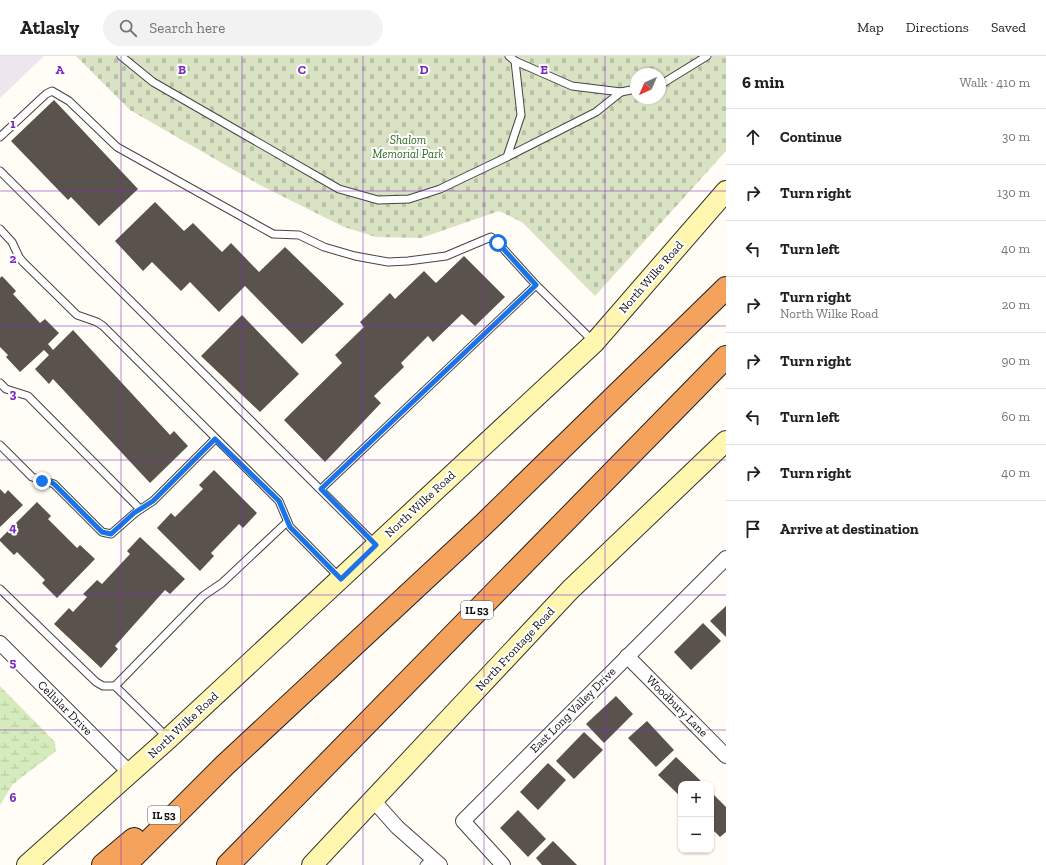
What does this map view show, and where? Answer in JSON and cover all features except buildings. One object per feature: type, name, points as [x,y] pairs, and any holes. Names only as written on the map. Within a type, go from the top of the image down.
[{"type":"highway","name":"IL 53","points":[[103,865],[225,765],[483,525],[726,288]]},
{"type":"highway","name":"IL 53","points":[[228,865],[726,357]]},
{"type":"highway","points":[[125,865],[225,765]]},
{"type":"street","name":"North Wilke Road","points":[[27,865],[168,739],[594,343],[726,191]]},
{"type":"street","name":"North Frontage Road","points":[[312,865],[570,590],[726,441]]},
{"type":"street","name":"East Long Valley Drive","points":[[503,865],[463,821],[726,558]]},
{"type":"street","name":"Cellular Drive","points":[[0,643],[130,773]]},
{"type":"street","name":"Woodbury Lane","points":[[627,656],[726,756]]},
{"type":"street","points":[[373,800],[397,827],[432,862]]},
{"type":"lane","points":[[120,56],[153,82],[340,189],[378,200],[409,199],[440,189],[596,112],[621,92]]},
{"type":"lane","points":[[509,56],[515,61],[572,86],[621,92],[630,90]]},
{"type":"lane","points":[[666,81],[707,56]]},
{"type":"lane","points":[[506,157],[521,115],[515,61]]},
{"type":"lane","points":[[0,137],[52,90],[66,98],[117,148],[273,234],[299,235],[332,249],[355,256],[388,262],[408,262],[446,256],[491,237],[594,343]]},
{"type":"lane","points":[[0,171],[376,545]]},
{"type":"lane","points":[[0,229],[12,242],[23,262],[77,315],[97,322],[103,326],[279,501],[290,527],[341,579]]},
{"type":"lane","points":[[321,489],[536,285]]},
{"type":"lane","points":[[0,383],[6,389],[28,396],[140,509]]},
{"type":"lane","points":[[0,445],[32,477],[54,484],[102,532],[111,534],[140,509],[153,501],[215,439]]},
{"type":"lane","points":[[115,686],[203,596],[222,583],[287,522]]},
{"type":"lane","points":[[0,589],[96,682],[103,686],[115,686],[168,739]]},
{"type":"shaded area","points":[[0,56],[44,56],[0,98]]},
{"type":"green space","name":"Shalom Memorial Park","points":[[76,56],[726,56],[726,151],[595,296],[522,222],[499,211],[421,238],[376,237],[344,227],[260,185],[130,110]]},
{"type":"green space","points":[[0,686],[55,742],[56,751],[13,784],[0,805]]},
{"type":"route","points":[[42,481],[51,482],[54,484],[97,528],[102,532],[111,534],[134,513],[153,501],[215,439],[282,504],[290,527],[341,579],[376,545],[321,489],[536,285],[498,243]]}]
